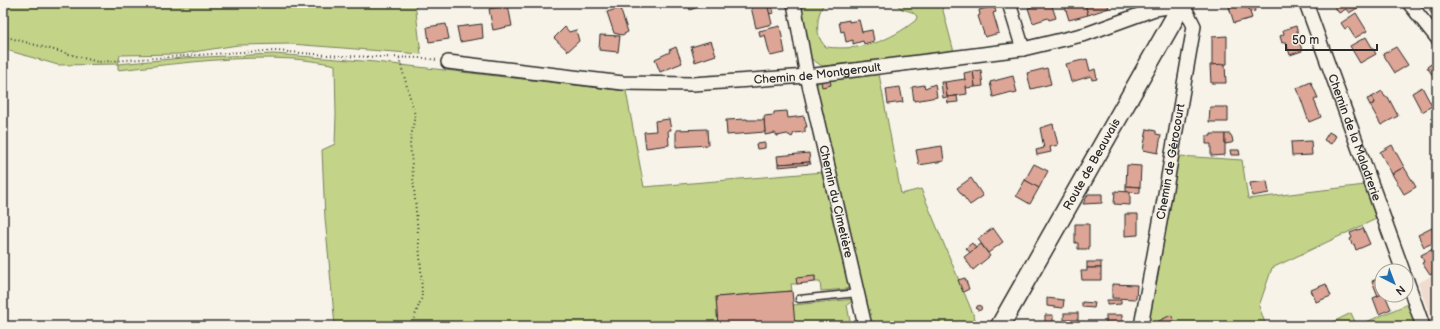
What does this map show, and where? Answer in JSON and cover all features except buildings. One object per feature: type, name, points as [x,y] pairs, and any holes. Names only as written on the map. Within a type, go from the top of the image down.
[{"type":"main road","name":"Route de Beauvais","points":[[992,326],[1178,6]]},
{"type":"main road","name":"Route de Beauvais","points":[[1000,326],[1178,6]]},
{"type":"street","name":"Chemin du Cimetière","points":[[794,3],[807,76],[865,326]]},
{"type":"street","points":[[1009,3],[1023,49]]},
{"type":"street","name":"Chemin de la Maladrerie","points":[[1306,3],[1400,263]]},
{"type":"street","points":[[1408,3],[1437,38]]},
{"type":"street","name":"Chemin de Montgeroult","points":[[448,62],[616,83],[693,84],[807,76],[1023,49],[1086,34],[1156,9],[1178,6]]},
{"type":"street","name":"Chemin de Gérocourt","points":[[1141,326],[1194,26],[1185,8],[1178,6]]},
{"type":"street","points":[[1414,301],[1423,326]]},
{"type":"lane","points":[[799,299],[858,293]]},
{"type":"path","points":[[3,36],[98,62],[276,51],[340,56],[423,58],[448,62]]},
{"type":"path","points":[[399,58],[415,115],[410,143],[421,268],[422,297],[411,326]]},
{"type":"shaded area","points":[[1437,273],[1437,326],[1434,326],[1418,283]]},
{"type":"green space","points":[[3,3],[294,3],[295,7],[303,6],[302,3],[415,3],[421,54],[291,44],[238,45],[180,54],[120,55],[118,64],[58,65],[3,49]]},
{"type":"green space","points":[[799,3],[825,3],[818,19],[819,36],[822,42],[826,47],[851,48],[885,39],[906,28],[916,20],[917,16],[912,12],[902,9],[895,3],[941,3],[954,52],[822,66],[810,58]]},
{"type":"green space","points":[[274,54],[375,62],[626,91],[644,187],[824,172],[850,285],[847,289],[821,291],[820,282],[815,282],[815,276],[797,284],[791,284],[792,291],[716,297],[718,326],[335,326],[325,218],[322,150],[335,144],[335,65],[304,60],[272,58],[228,59],[118,70],[118,64],[182,58]]},
{"type":"green space","points":[[879,74],[901,194],[921,189],[978,326],[870,326],[815,87],[820,80]]},
{"type":"green space","points":[[1179,156],[1242,160],[1248,199],[1365,185],[1376,219],[1272,268],[1259,306],[1266,326],[1147,326]]},
{"type":"green space","points":[[855,299],[847,305],[851,326],[767,326],[793,305]]},
{"type":"green space","points":[[1410,303],[1418,326],[1357,326]]},
{"type":"green space","points":[[1351,313],[1357,326],[1325,326]]}]
